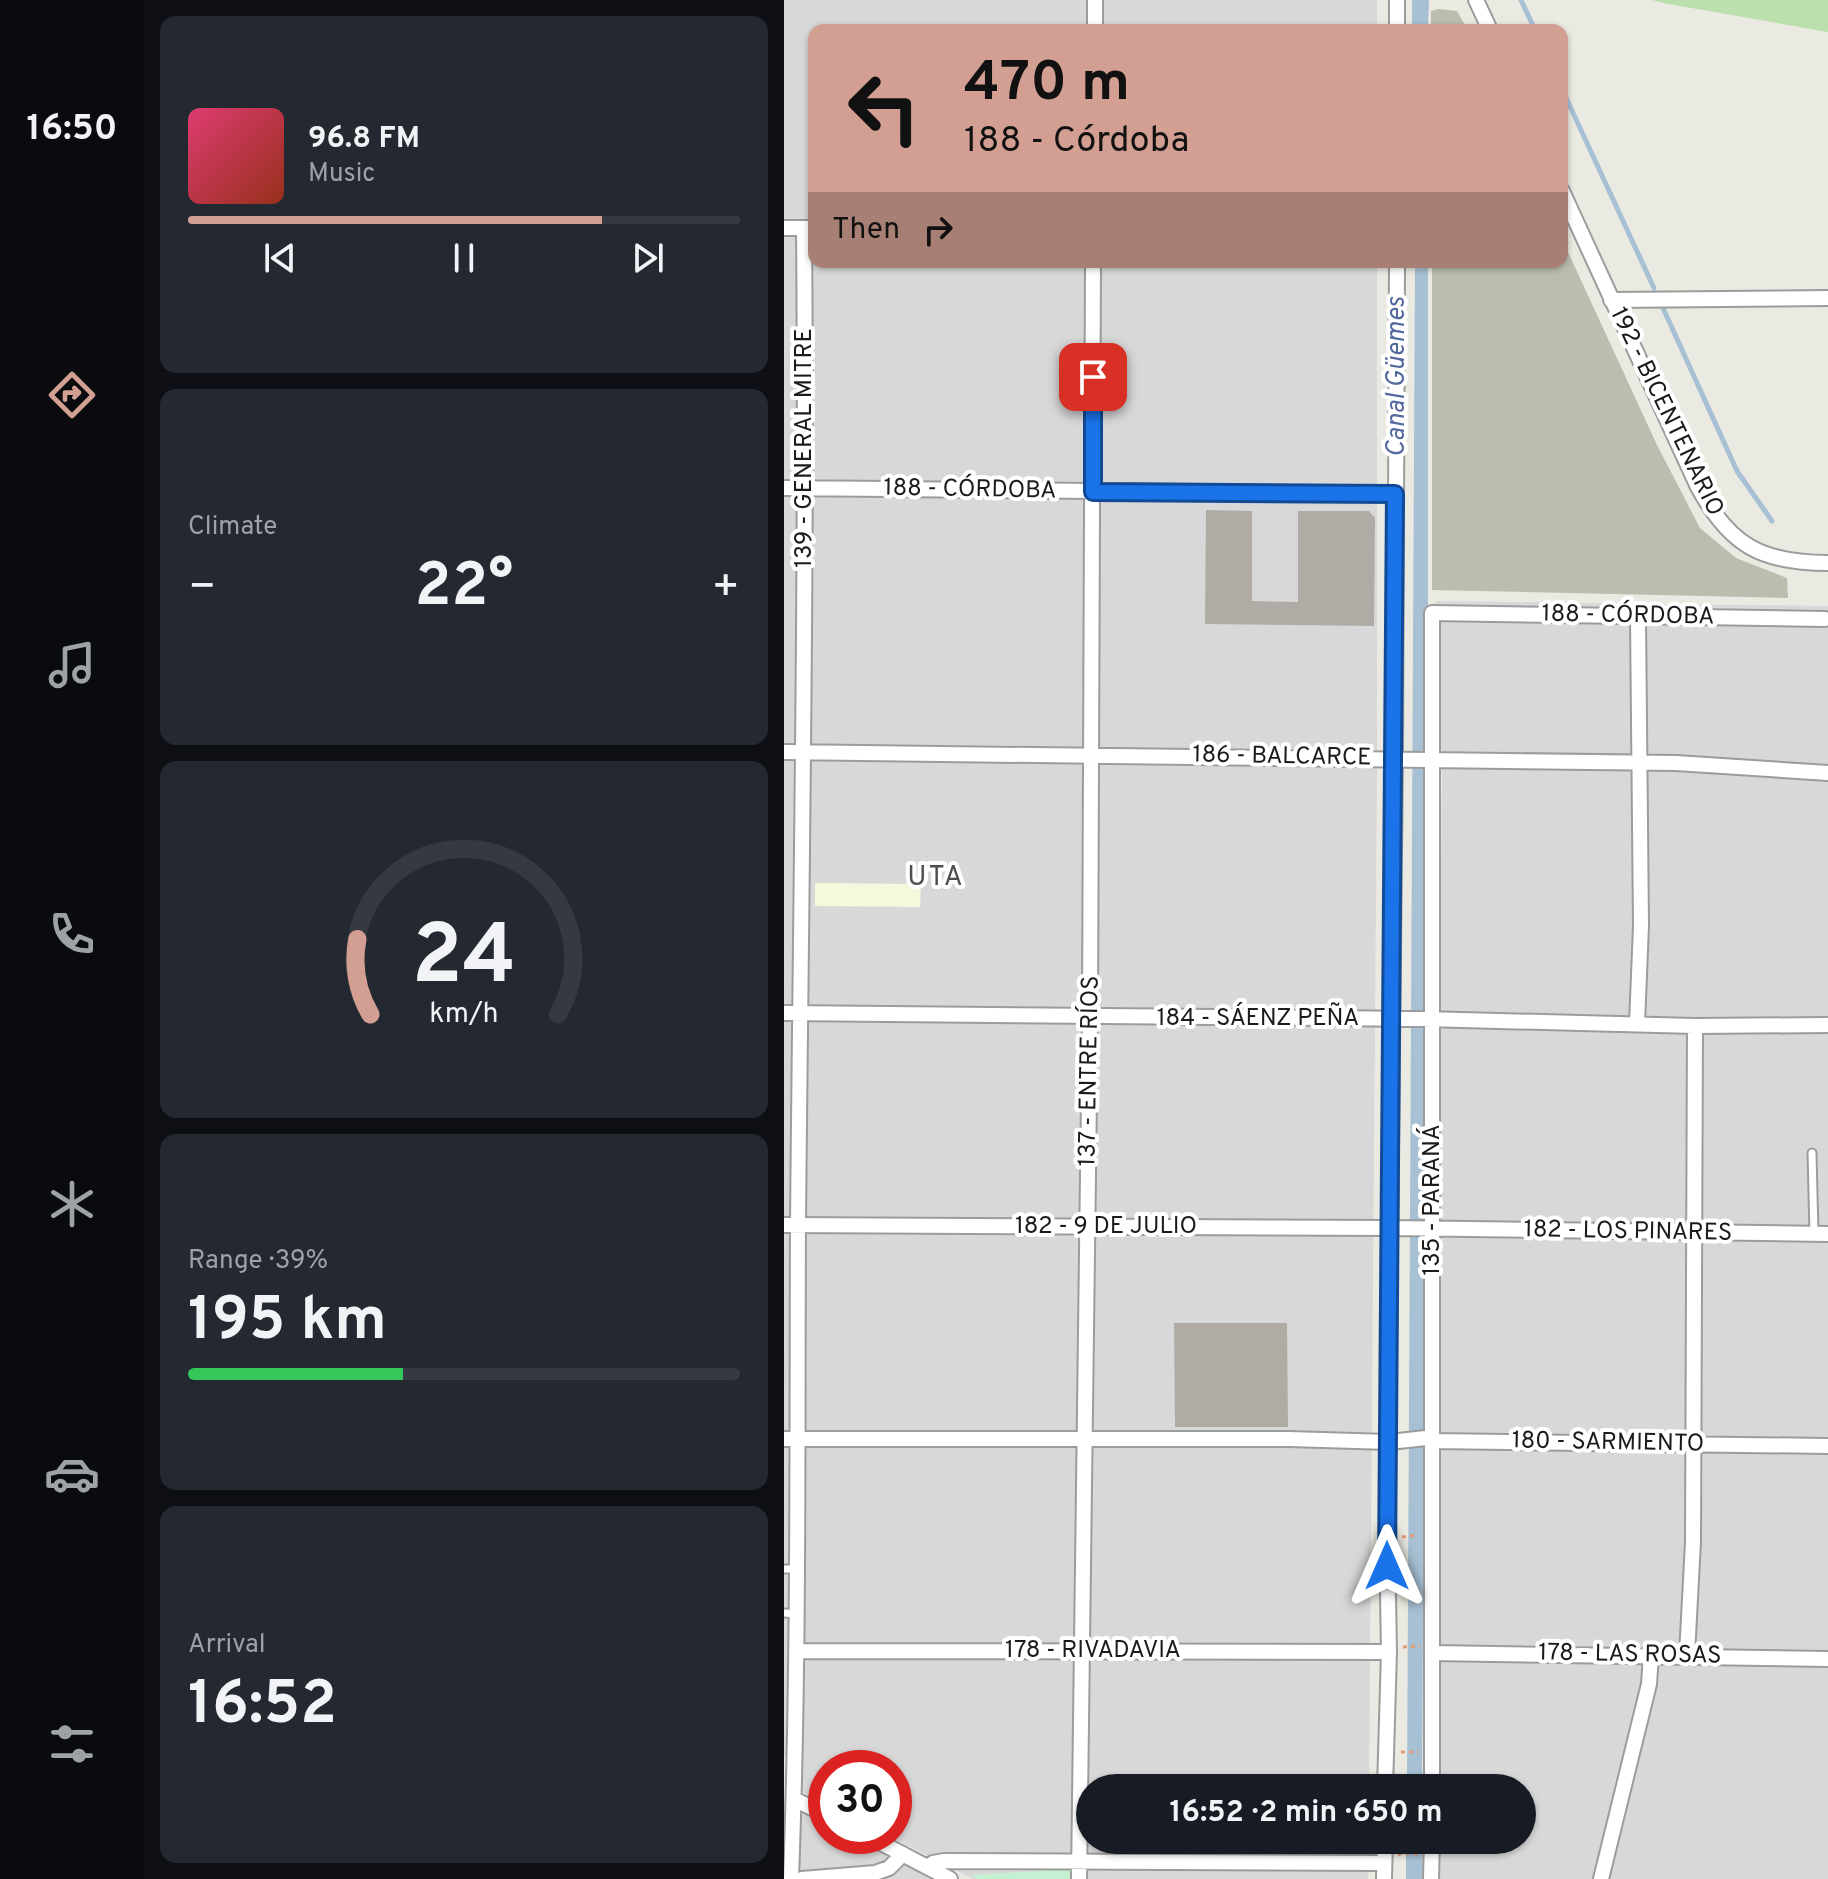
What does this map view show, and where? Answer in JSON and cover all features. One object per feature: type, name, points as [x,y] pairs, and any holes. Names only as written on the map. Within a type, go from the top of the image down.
[{"type":"street","points":[[1095,0],[1095,24]]},
{"type":"street","points":[[1397,0],[1397,24]]},
{"type":"street","points":[[1476,0],[1487,24]]},
{"type":"street","name":"192 - BICENTENARIO","points":[[1568,204],[1698,487],[1720,524],[1733,537],[1764,555],[1799,563],[1828,563]]},
{"type":"street","points":[[784,228],[808,228]]},
{"type":"street","name":"139 - GENERAL MITRE","points":[[791,1879],[794,1799],[789,1770],[797,1651],[790,1613],[791,1225],[801,1014],[809,268]]},
{"type":"street","name":"137 - ENTRE RÍOS","points":[[1079,1879],[1090,1017],[1093,268]]},
{"type":"street","points":[[1386,1774],[1395,1649],[1387,1537],[1394,1441],[1398,1020],[1397,268]]},
{"type":"street","points":[[1611,300],[1828,298]]},
{"type":"street","name":"188 - CÓRDOBA","points":[[784,488],[1395,494]]},
{"type":"street","name":"188 - CÓRDOBA","points":[[1432,613],[1825,619]]},
{"type":"street","name":"135 - PARANÁ","points":[[1432,613],[1428,1020],[1431,1229],[1428,1650],[1432,1774]]},
{"type":"street","points":[[1637,1024],[1641,926],[1638,617]]},
{"type":"street","name":"186 - BALCARCE","points":[[784,752],[1398,758],[1640,763],[1828,773]]},
{"type":"street","name":"184 - SÁENZ PEÑA","points":[[784,1013],[1695,1026],[1828,1025]]},
{"type":"street","points":[[1687,1655],[1693,1542],[1695,1026]]},
{"type":"street","name":"182 - 9 DE JULIO","points":[[791,1225],[1431,1229]]},
{"type":"street","name":"182 - LOS PINARES","points":[[1431,1229],[1821,1234]]},
{"type":"street","name":"180 - SARMIENTO","points":[[792,1439],[1430,1439],[1828,1446]]},
{"type":"street","name":"178 - RIVADAVIA","points":[[797,1651],[1395,1649]]},
{"type":"street","name":"178 - LAS ROSAS","points":[[1428,1650],[1828,1659]]},
{"type":"street","points":[[1601,1879],[1649,1684],[1651,1655]]},
{"type":"street","points":[[794,1799],[808,1806]]},
{"type":"street","points":[[802,1879],[875,1873],[889,1868],[903,1854],[952,1879],[957,1861]]},
{"type":"street","points":[[1431,1879],[1432,1854]]},
{"type":"street","points":[[927,1867],[933,1863],[957,1861],[1079,1862],[1384,1871]]},
{"type":"lane","points":[[1812,1153],[1821,1234]]},
{"type":"path","points":[[1404,1537],[1427,1534]]},
{"type":"path","points":[[1395,1649],[1428,1650]]},
{"type":"path","points":[[1403,1752],[1427,1751]]},
{"type":"path","points":[[1414,1854],[1426,1855]]},
{"type":"shaded area","points":[[784,0],[1377,0],[1377,24],[808,24],[808,268],[1377,268],[1377,774],[1369,1774],[1076,1774],[1076,1854],[1369,1854],[1368,1879],[973,1879],[912,1848],[912,1750],[808,1750],[808,1795],[799,1790],[797,1762],[784,1756]]},
{"type":"shaded area","points":[[1431,11],[1457,11],[1465,24],[1431,24]]},
{"type":"shaded area","points":[[1568,252],[1657,445],[1700,528],[1736,558],[1787,578],[1788,598],[1432,590],[1432,268],[1568,268]]},
{"type":"shaded area","points":[[1436,601],[1828,606],[1828,1879],[1437,1879],[1437,1854],[1536,1854],[1536,1774],[1437,1774],[1442,772]]},
{"type":"shaded area","points":[[815,883],[921,884],[920,907],[815,906]]},
{"type":"shaded area","points":[[784,1798],[808,1811],[808,1854],[890,1854],[937,1879],[784,1879]]},
{"type":"shaded area","points":[[1072,1869],[1072,1879],[977,1879],[971,1875]]},
{"type":"green space","points":[[1652,0],[1828,0],[1828,32],[1663,3]]},
{"type":"water","points":[[1412,0],[1429,0],[1428,24],[1412,24]]},
{"type":"water","name":"Canal Güemes","points":[[1415,268],[1428,268],[1422,1774],[1407,1774]]},
{"type":"water","points":[[1406,1854],[1422,1854],[1423,1879],[1406,1879]]},
{"type":"building","points":[[1206,510],[1252,511],[1252,601],[1298,602],[1298,511],[1369,511],[1375,518],[1374,626],[1205,624]]},
{"type":"building","points":[[1174,1323],[1287,1323],[1288,1427],[1175,1427]]},
{"type":"waterway","points":[[1521,0],[1532,24]]},
{"type":"waterway","points":[[1568,102],[1654,288]]},
{"type":"waterway","points":[[1663,308],[1737,471],[1772,521]]},
{"type":"district","name":"UTA","points":[[936,878]]},
{"type":"route","points":[[1093,377],[1093,492],[1395,494],[1387,1566]]}]
